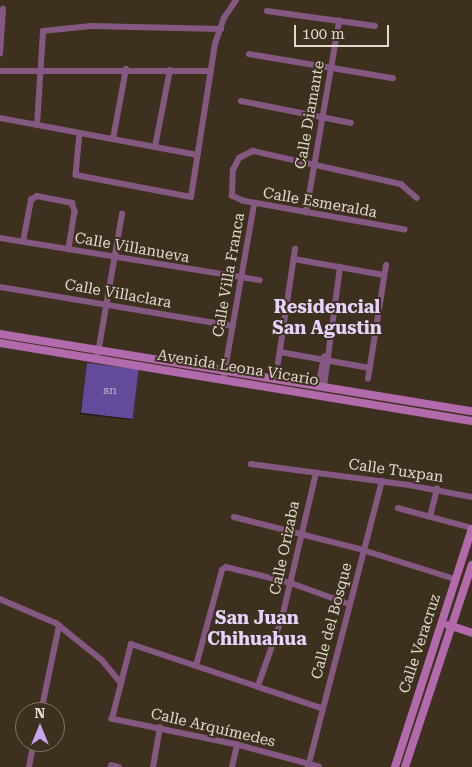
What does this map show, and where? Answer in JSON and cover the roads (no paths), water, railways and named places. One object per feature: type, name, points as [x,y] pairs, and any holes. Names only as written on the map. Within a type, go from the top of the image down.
[{"type":"street","points":[[80,133],[76,175],[191,197],[211,71],[221,29],[236,0]]},
{"type":"street","points":[[0,54],[3,8]]},
{"type":"street","points":[[267,10],[374,26]]},
{"type":"street","name":"Calle Diamante","points":[[306,213],[339,21]]},
{"type":"street","points":[[36,125],[43,30],[91,26],[221,29]]},
{"type":"street","points":[[249,54],[393,78]]},
{"type":"street","points":[[0,71],[126,69],[211,71]]},
{"type":"street","points":[[113,139],[126,69]]},
{"type":"street","points":[[156,147],[170,70]]},
{"type":"street","points":[[241,101],[351,123]]},
{"type":"street","points":[[0,118],[198,155]]},
{"type":"street","name":"Calle Esmeralda","points":[[315,163],[253,151],[239,158],[233,170],[232,196],[254,204],[406,230]]},
{"type":"street","points":[[315,163],[357,176],[401,184],[418,198]]},
{"type":"street","points":[[24,242],[34,197],[72,203],[74,210],[69,250]]},
{"type":"street","name":"Calle Villa Franca","points":[[224,375],[254,204]]},
{"type":"street","points":[[97,356],[122,214]]},
{"type":"street","name":"Calle Villanueva","points":[[0,238],[241,280],[260,280]]},
{"type":"street","points":[[278,363],[295,249]]},
{"type":"street","points":[[294,259],[384,275]]},
{"type":"street","points":[[368,379],[386,265]]},
{"type":"street","points":[[321,387],[340,267]]},
{"type":"street","name":"Calle Villaclara","points":[[0,286],[233,326]]},
{"type":"street","name":"Avenida Leona Vicario","points":[[0,334],[97,356]]},
{"type":"street","name":"Avenida Leona Vicario","points":[[0,343],[321,387],[472,411]]},
{"type":"street","points":[[280,352],[370,368]]},
{"type":"street","name":"Avenida Leona Vicario","points":[[224,375],[472,421]]},
{"type":"street","name":"Calle Tuxpan","points":[[250,464],[382,481],[472,497]]},
{"type":"street","name":"Calle Orizaba","points":[[258,686],[291,584],[300,534],[316,473]]},
{"type":"street","name":"Calle del Bosque","points":[[308,765],[382,481]]},
{"type":"street","points":[[430,517],[437,490]]},
{"type":"street","points":[[398,508],[472,529]]},
{"type":"street","points":[[234,517],[363,550],[455,580]]},
{"type":"street","name":"Calle Veracruz","points":[[394,767],[472,529]]},
{"type":"street","name":"Calle Veracruz","points":[[406,767],[472,565]]},
{"type":"street","points":[[196,666],[222,570],[226,567],[291,584],[349,604]]},
{"type":"street","points":[[0,599],[29,609],[59,626],[102,660],[121,683]]},
{"type":"street","points":[[441,623],[472,633]]},
{"type":"street","points":[[42,702],[59,626]]},
{"type":"street","points":[[121,683],[131,644],[322,708]]},
{"type":"street","name":"Calle Arquímedes","points":[[121,683],[112,719],[237,745],[319,767]]},
{"type":"street","points":[[153,767],[160,728]]},
{"type":"street","points":[[232,767],[237,745]]},
{"type":"street","points":[[28,767],[32,752]]},
{"type":"street","points":[[111,765],[119,767]]},
{"type":"district","name":"Residencial San Agustin","points":[[327,318]]},
{"type":"district","name":"San Juan Chihuahua","points":[[257,629]]}]
